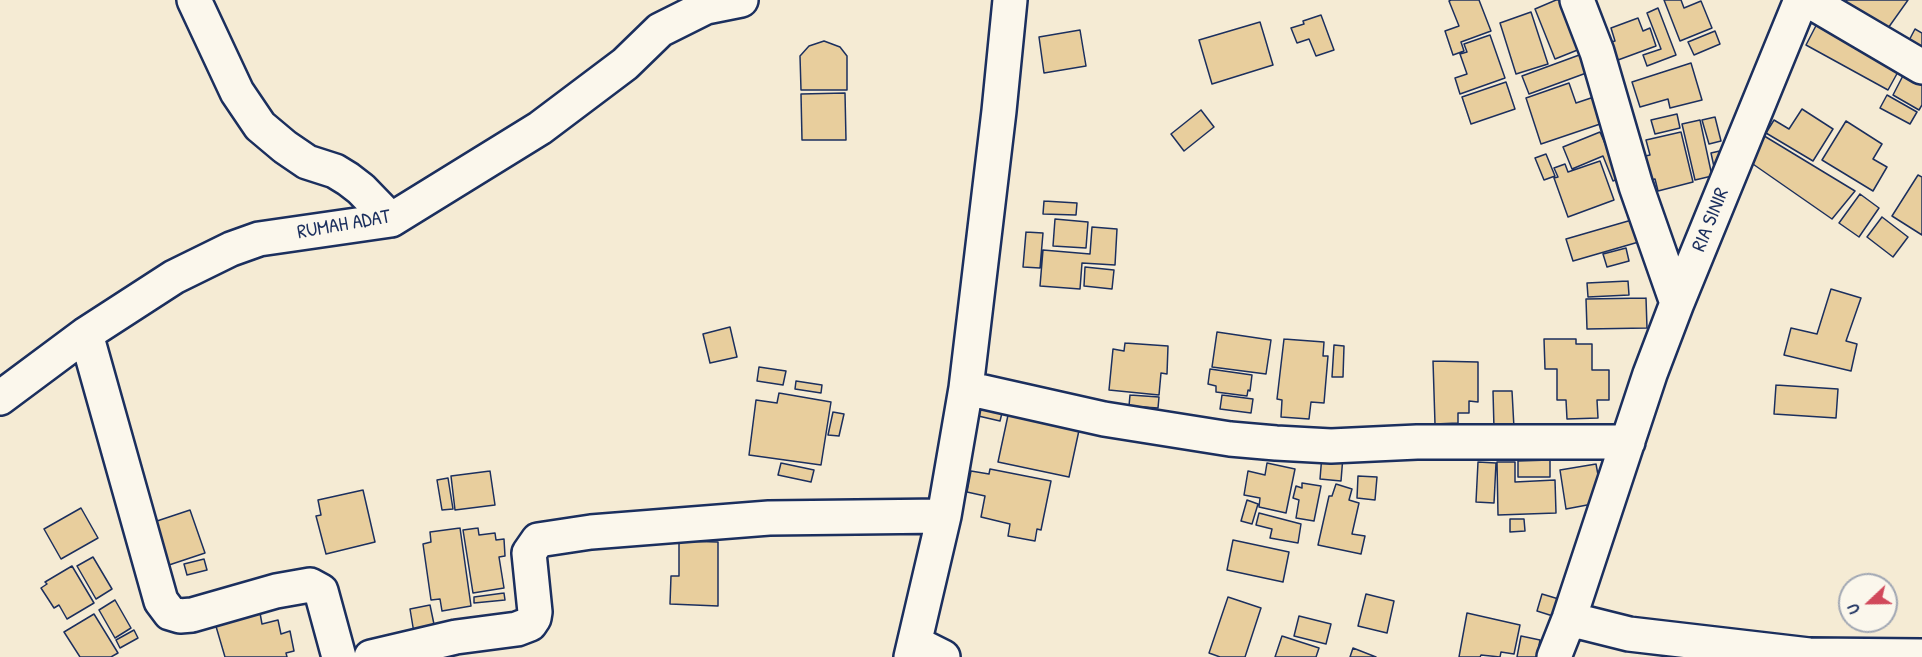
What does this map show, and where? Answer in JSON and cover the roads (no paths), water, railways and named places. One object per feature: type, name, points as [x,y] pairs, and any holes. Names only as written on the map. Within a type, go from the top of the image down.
[{"type":"street","points":[[194,0],[237,92],[260,126],[307,162],[335,171],[348,179],[391,220]]},
{"type":"street","name":"RUMAH ADAT","points":[[0,398],[86,334],[174,276],[231,249],[259,239],[391,220],[540,128],[625,64],[660,30],[706,7],[741,0]]},
{"type":"street","points":[[923,652],[966,388],[1010,0]]},
{"type":"street","points":[[1576,0],[1598,52],[1636,186],[1677,303]]},
{"type":"street","name":"RIA SINIR","points":[[1554,657],[1677,303],[1801,0]]},
{"type":"street","points":[[1808,0],[1922,67]]},
{"type":"street","points":[[86,334],[161,601],[170,613],[180,616],[192,615],[276,591],[310,585],[321,591],[339,657]]},
{"type":"street","points":[[966,388],[1104,419],[1230,439],[1275,443],[1330,446],[1417,442],[1628,442]]},
{"type":"street","points":[[371,657],[456,637],[517,629],[530,624],[535,612],[530,553],[538,540],[591,532],[769,518],[944,516]]},
{"type":"street","points":[[1569,619],[1629,634],[1809,655],[1922,656]]}]
